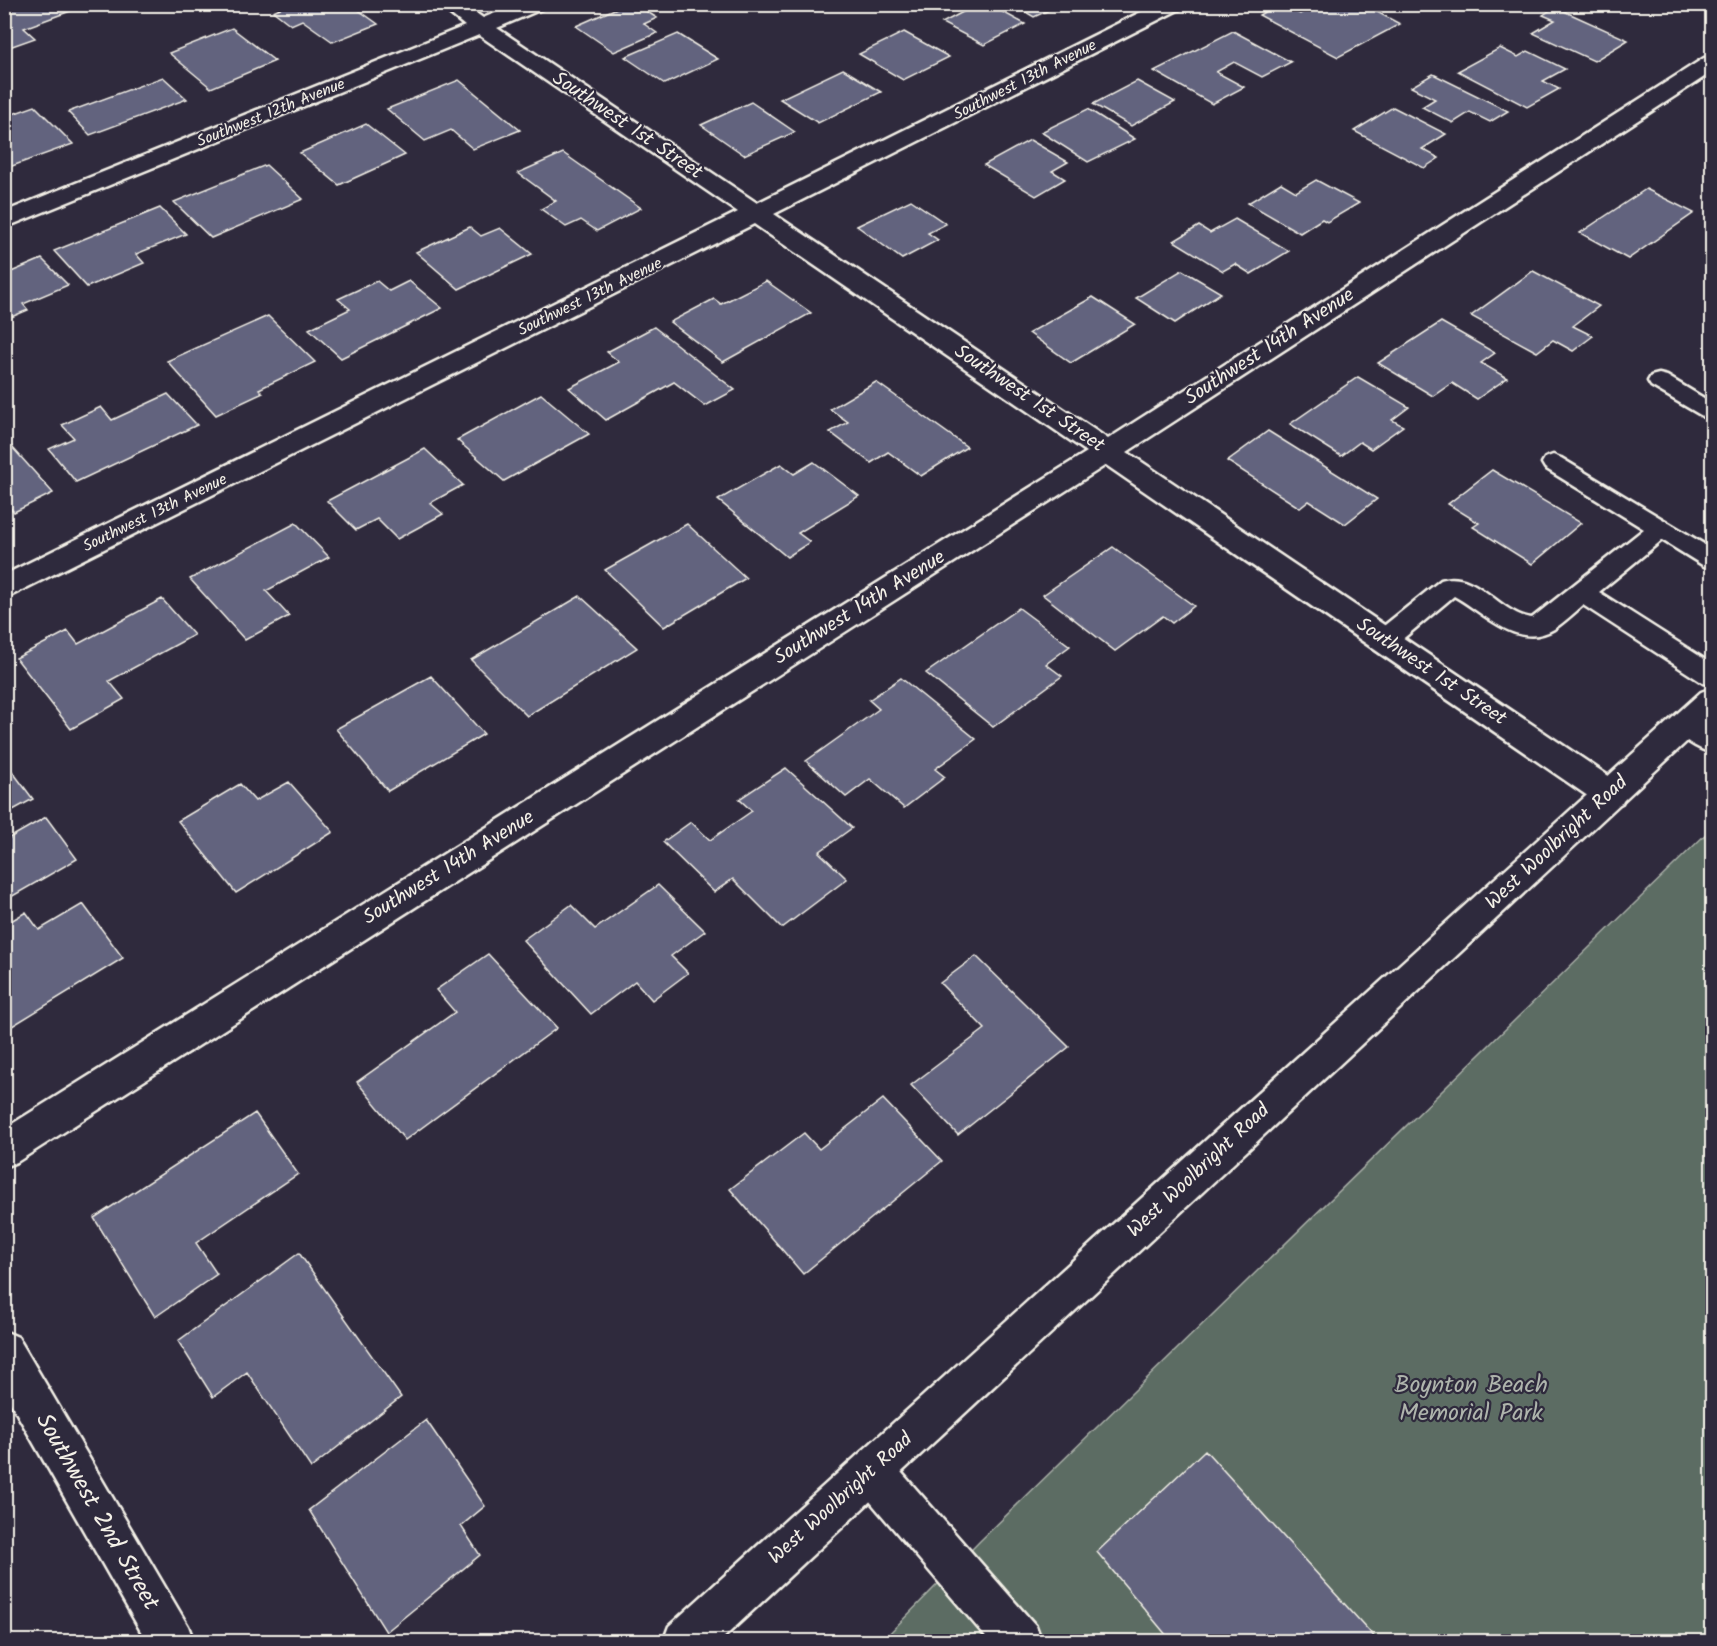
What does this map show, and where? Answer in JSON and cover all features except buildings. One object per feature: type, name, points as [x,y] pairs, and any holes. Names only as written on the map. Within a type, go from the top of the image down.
[{"type":"street","name":"Southwest 1st Street","points":[[448,4],[1610,794]]},
{"type":"street","name":"Southwest 12th Avenue","points":[[4,221],[537,4]]},
{"type":"street","name":"Southwest 13th Avenue","points":[[4,588],[757,215],[1175,4]]},
{"type":"street","name":"Southwest 14th Avenue","points":[[4,1149],[1107,452],[1713,63]]},
{"type":"street","name":"West Woolbright Road","points":[[685,1641],[1610,794],[1699,734],[1713,700]]},
{"type":"street","name":"Southwest 2nd Street","points":[[4,1351],[172,1641]]},
{"type":"street","points":[[872,1471],[1020,1641]]},
{"type":"lane","points":[[1659,381],[1713,412]]},
{"type":"lane","points":[[1553,462],[1713,560]]},
{"type":"lane","points":[[1384,640],[1449,586],[1461,588],[1514,622],[1533,627],[1546,622],[1661,528]]},
{"type":"lane","points":[[1581,592],[1713,676]]},
{"type":"green space","name":"Boynton Beach Memorial Park","points":[[1712,828],[1712,1641],[881,1642],[980,1541]]}]
